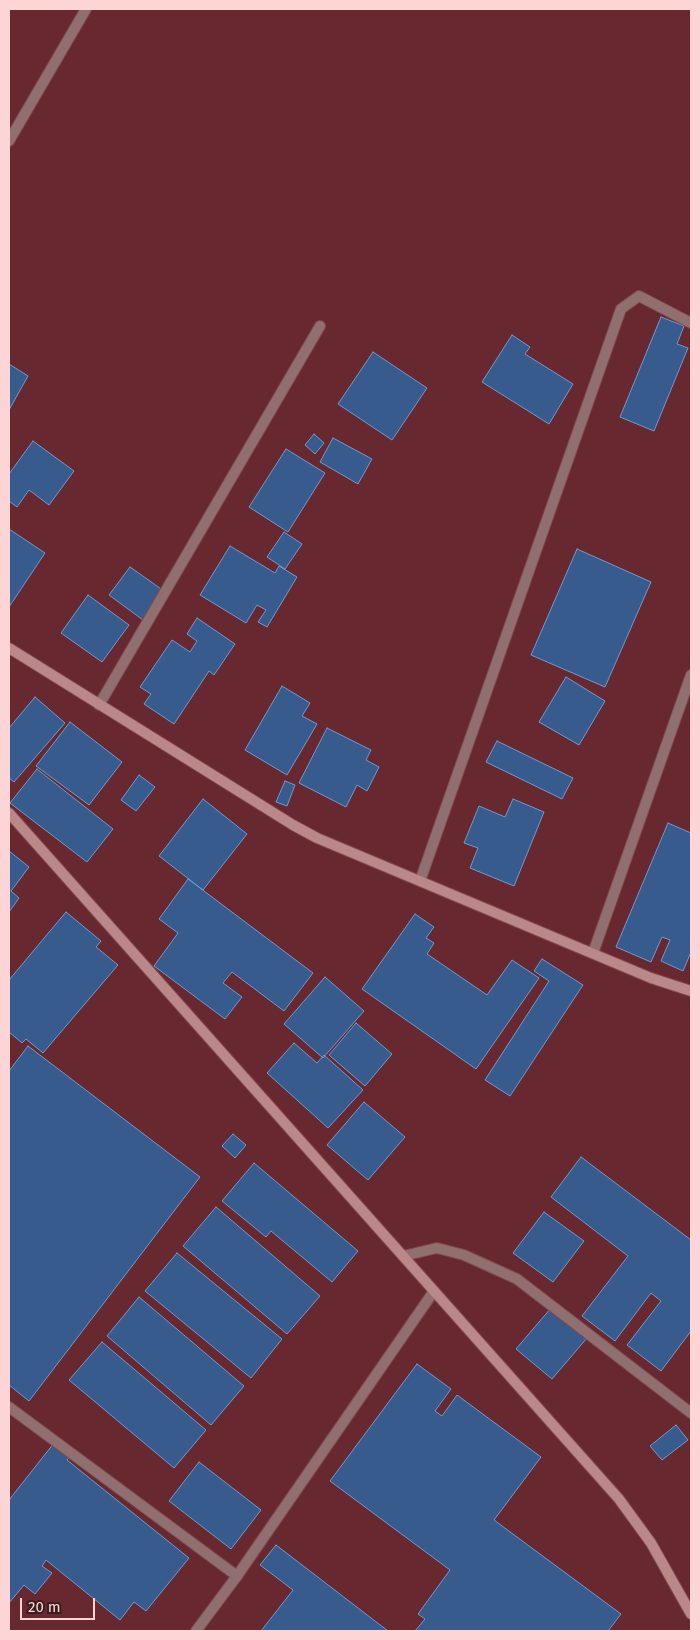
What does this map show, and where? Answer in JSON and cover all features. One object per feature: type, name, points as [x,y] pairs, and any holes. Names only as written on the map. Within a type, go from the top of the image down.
[{"type":"street","points":[[9,141],[86,9]]},
{"type":"street","points":[[420,881],[621,309],[639,296],[691,323]]},
{"type":"street","points":[[99,705],[320,326]]},
{"type":"street","points":[[9,648],[293,825],[317,838],[651,978],[691,991]]},
{"type":"street","points":[[592,953],[691,675]]},
{"type":"street","points":[[9,814],[619,1498],[651,1543],[691,1614]]},
{"type":"street","points":[[403,1256],[438,1248],[464,1255],[517,1279],[691,1413]]},
{"type":"street","points":[[196,1631],[237,1576],[434,1291]]},
{"type":"street","points":[[9,1407],[237,1576]]},
{"type":"building","points":[[661,317],[684,326],[677,344],[688,348],[654,431],[620,417]]},
{"type":"building","points":[[512,335],[530,347],[525,354],[573,384],[549,424],[482,382]]},
{"type":"building","points":[[373,352],[427,388],[392,440],[338,404]]},
{"type":"building","points":[[9,364],[28,376],[9,410]]},
{"type":"building","points":[[314,434],[324,443],[315,454],[305,445]]},
{"type":"building","points":[[333,438],[372,459],[358,484],[320,462]]},
{"type":"building","points":[[33,441],[74,471],[49,505],[29,490],[17,507],[9,501],[9,474]]},
{"type":"building","points":[[286,449],[325,473],[288,532],[249,507]]},
{"type":"building","points":[[9,529],[45,553],[9,607]]},
{"type":"building","points":[[284,532],[302,544],[285,569],[267,557]]},
{"type":"building","points":[[230,546],[275,573],[279,566],[297,577],[267,627],[258,622],[266,610],[257,605],[246,623],[200,595]]},
{"type":"building","points":[[577,549],[651,582],[605,687],[531,655]]},
{"type":"building","points":[[130,567],[164,591],[143,620],[109,595]]},
{"type":"building","points":[[88,595],[129,625],[102,662],[61,633]]},
{"type":"building","points":[[197,618],[235,644],[214,675],[209,671],[174,724],[144,704],[151,694],[140,687],[172,640],[190,652],[197,641],[187,634]]},
{"type":"building","points":[[566,677],[605,701],[579,745],[539,722]]},
{"type":"building","points":[[282,686],[310,703],[302,716],[317,724],[287,775],[245,750]]},
{"type":"building","points":[[35,697],[65,723],[14,782],[9,778],[9,728]]},
{"type":"building","points":[[70,722],[122,762],[89,805],[36,766]]},
{"type":"building","points":[[327,728],[371,750],[366,760],[379,767],[367,791],[357,785],[346,807],[299,783]]},
{"type":"building","points":[[497,741],[573,778],[562,799],[486,762]]},
{"type":"building","points":[[37,769],[113,829],[87,862],[10,803]]},
{"type":"building","points":[[139,775],[155,787],[136,811],[121,800]]},
{"type":"building","points":[[285,781],[295,785],[287,806],[276,802]]},
{"type":"building","points":[[203,799],[247,834],[203,890],[159,856]]},
{"type":"building","points":[[513,799],[544,812],[514,886],[470,868],[478,848],[464,843],[479,806],[505,817]]},
{"type":"building","points":[[668,823],[691,833],[691,952],[683,971],[661,961],[670,940],[662,937],[651,962],[616,947]]},
{"type":"building","points":[[9,851],[29,867],[11,891],[19,898],[9,912]]},
{"type":"building","points":[[188,879],[313,973],[284,1011],[232,972],[223,983],[242,997],[225,1019],[154,966],[178,933],[159,919]]},
{"type":"building","points":[[66,912],[101,941],[96,947],[118,965],[43,1053],[26,1039],[22,1043],[9,1032],[9,980]]},
{"type":"building","points":[[415,914],[434,927],[426,938],[434,943],[427,954],[487,995],[512,960],[539,978],[476,1069],[362,989]]},
{"type":"building","points":[[542,959],[583,985],[510,1096],[485,1080],[549,981],[534,971]]},
{"type":"building","points":[[325,977],[364,1011],[323,1058],[284,1024]]},
{"type":"building","points":[[356,1023],[392,1054],[365,1086],[329,1055]]},
{"type":"building","points":[[294,1043],[317,1063],[324,1055],[363,1090],[328,1128],[267,1073]]},
{"type":"building","points":[[28,1046],[200,1177],[29,1401],[9,1385],[9,1071]]},
{"type":"building","points":[[364,1102],[405,1137],[368,1180],[327,1145]]},
{"type":"building","points":[[233,1134],[246,1145],[235,1158],[222,1146]]},
{"type":"building","points":[[581,1157],[691,1240],[691,1331],[661,1371],[627,1345],[661,1301],[651,1293],[615,1341],[582,1316],[628,1256],[551,1197]]},
{"type":"building","points":[[254,1163],[358,1251],[332,1282],[271,1231],[266,1237],[222,1201]]},
{"type":"building","points":[[216,1207],[320,1296],[287,1334],[183,1246]]},
{"type":"building","points":[[544,1212],[584,1241],[553,1282],[513,1253]]},
{"type":"building","points":[[177,1253],[282,1339],[251,1378],[145,1291]]},
{"type":"building","points":[[139,1297],[244,1386],[211,1425],[107,1336]]},
{"type":"building","points":[[551,1308],[587,1338],[552,1379],[516,1349]]},
{"type":"building","points":[[102,1342],[206,1430],[174,1468],[69,1380]]},
{"type":"building","points":[[417,1364],[451,1389],[435,1411],[442,1416],[457,1395],[541,1457],[494,1520],[621,1614],[608,1631],[415,1631],[425,1619],[418,1614],[450,1570],[330,1481]]},
{"type":"building","points":[[676,1425],[688,1440],[662,1460],[650,1446]]},
{"type":"building","points":[[54,1443],[71,1456],[67,1460],[189,1558],[146,1611],[134,1602],[120,1620],[46,1560],[42,1566],[52,1573],[35,1594],[24,1585],[9,1603],[9,1500]]},
{"type":"building","points":[[199,1462],[261,1510],[231,1549],[169,1501]]},
{"type":"building","points":[[276,1545],[388,1631],[261,1631],[293,1590],[260,1565]]}]
